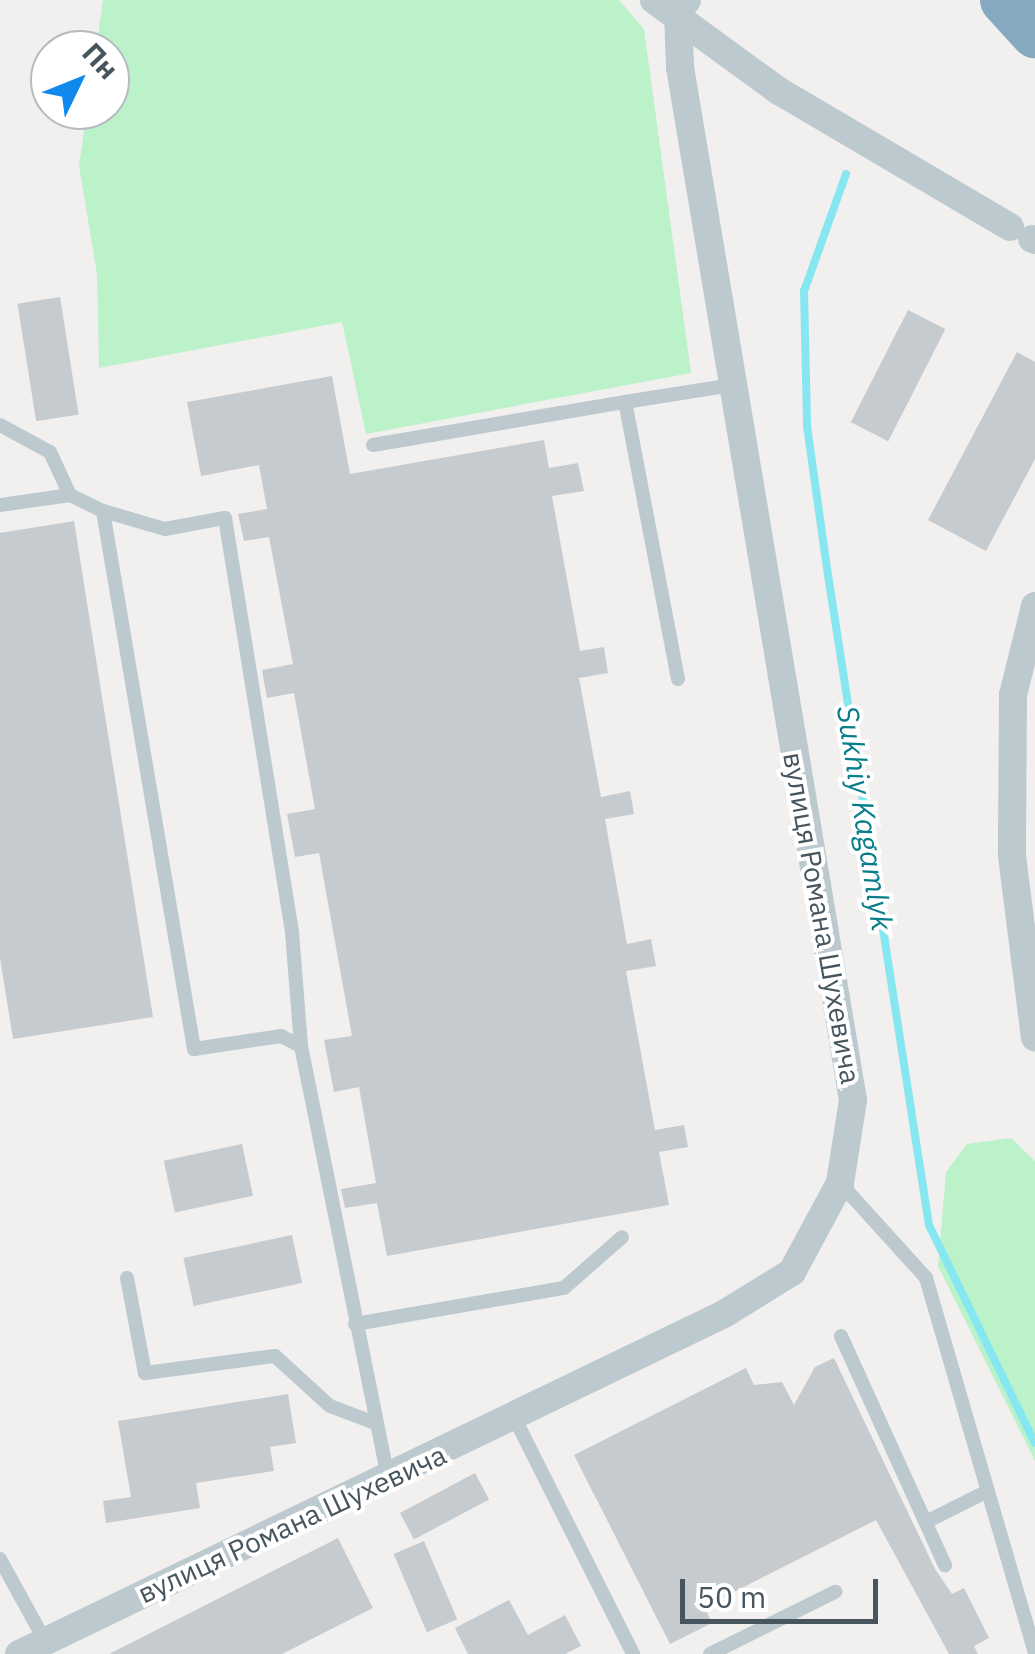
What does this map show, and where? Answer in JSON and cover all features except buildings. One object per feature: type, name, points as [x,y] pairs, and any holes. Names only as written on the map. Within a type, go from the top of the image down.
[{"type":"highway","points":[[1004,0],[1035,32]]},
{"type":"street","points":[[673,4],[779,92],[1026,235]]},
{"type":"street","name":"вулиця Романа Шухевича","points":[[19,1654],[515,1419],[792,1272],[840,1183],[853,1100],[732,385],[673,4]]},
{"type":"street","points":[[1035,606],[1013,695],[1012,820],[1035,1038]]},
{"type":"lane","points":[[373,445],[732,385]]},
{"type":"lane","points":[[625,402],[678,679]]},
{"type":"lane","points":[[0,425],[50,452],[70,496]]},
{"type":"lane","points":[[0,505],[70,496],[165,529],[225,518],[301,1046],[388,1478]]},
{"type":"lane","points":[[103,510],[194,1048],[281,1036],[301,1046]]},
{"type":"lane","points":[[840,1183],[926,1278],[1035,1653]]},
{"type":"lane","points":[[355,1324],[564,1288],[622,1237]]},
{"type":"lane","points":[[127,1278],[146,1372],[275,1356],[330,1406],[375,1423]]},
{"type":"lane","points":[[841,1336],[945,1565]]},
{"type":"lane","points":[[515,1419],[634,1654]]},
{"type":"lane","points":[[926,1522],[988,1491]]},
{"type":"lane","points":[[0,1559],[45,1641]]},
{"type":"lane","points":[[710,1654],[835,1592]]},
{"type":"green space","points":[[103,0],[619,0],[644,29],[691,373],[366,434],[342,322],[99,368],[97,274],[79,166],[84,130],[130,130],[130,30],[99,30]]},
{"type":"green space","points":[[1011,1138],[1035,1161],[1035,1461],[938,1266],[946,1172],[967,1144]]},
{"type":"waterway","name":"Sukhiy Kagamlyk","points":[[846,174],[804,291],[807,426],[828,575],[929,1225],[1035,1443]]}]
